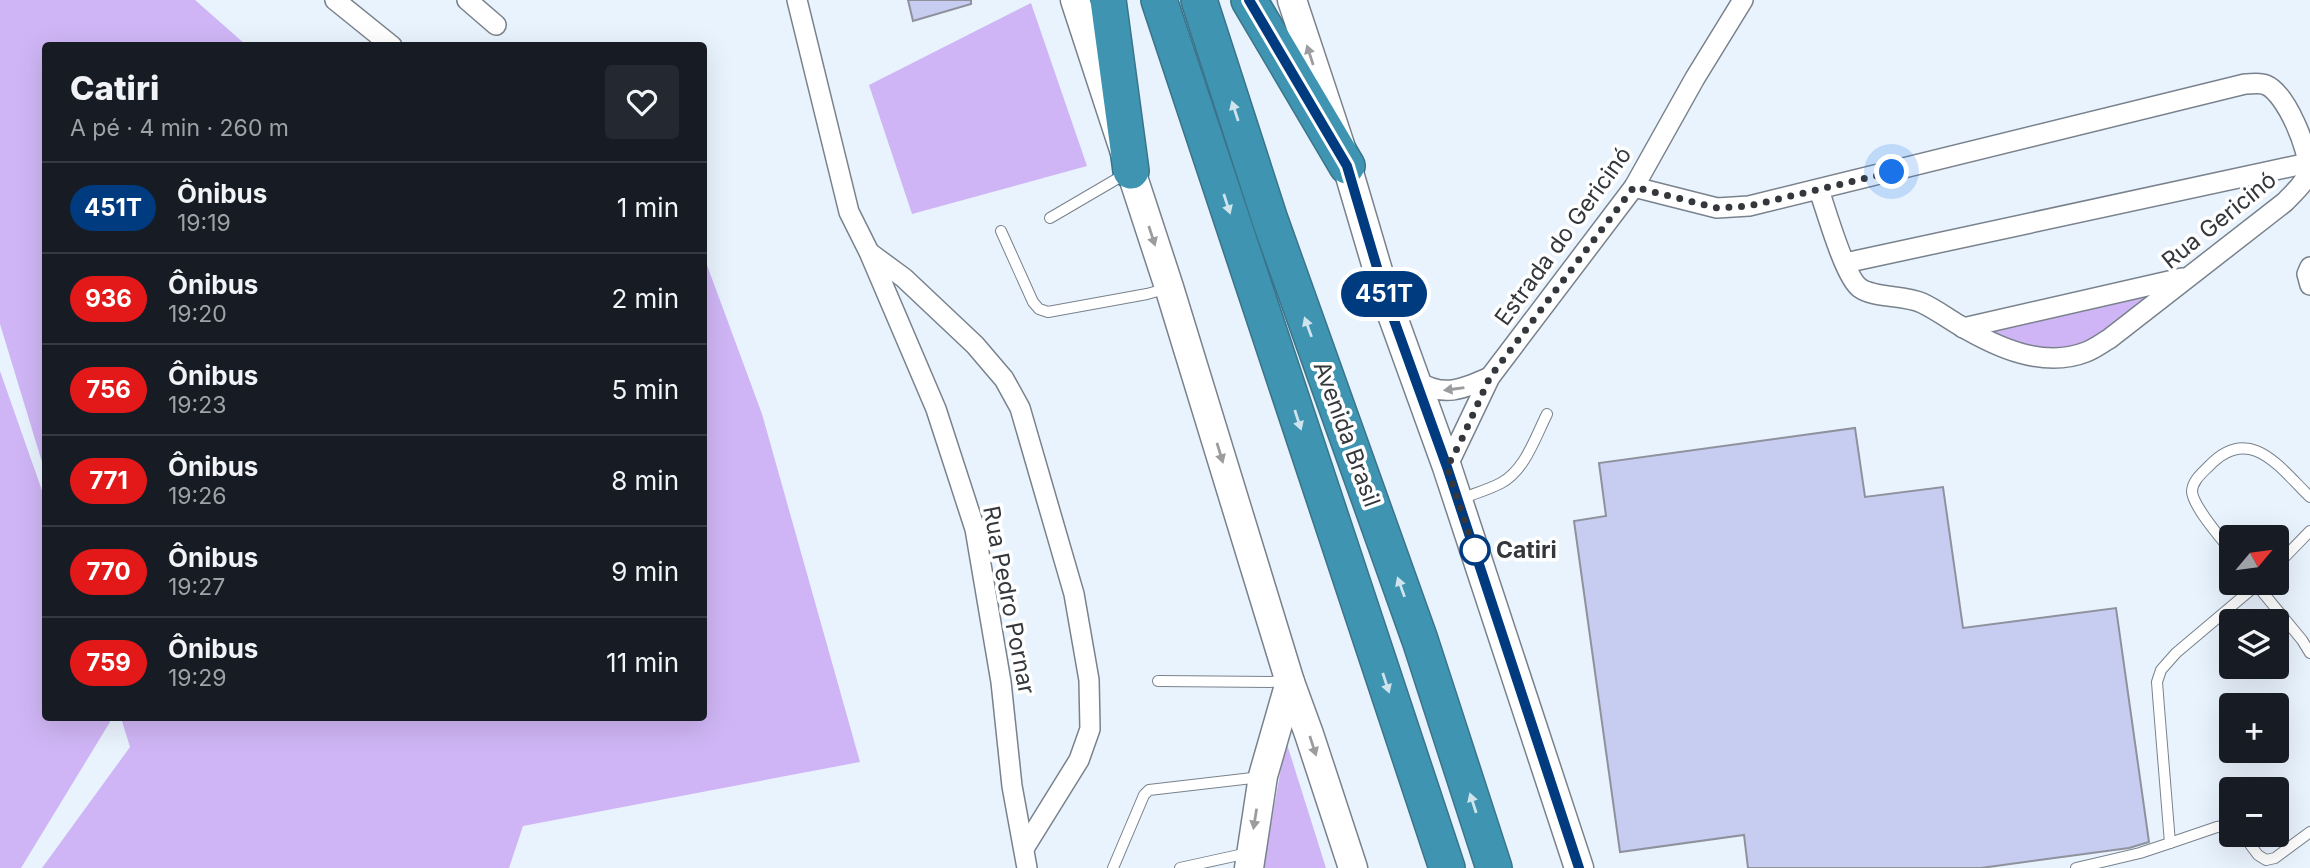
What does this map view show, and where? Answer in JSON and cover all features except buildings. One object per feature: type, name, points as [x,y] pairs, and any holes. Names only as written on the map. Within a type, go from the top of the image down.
[{"type":"highway","points":[[1108,0],[1131,171]]},
{"type":"highway","name":"Avenida Brasil","points":[[1159,0],[1447,868]]},
{"type":"highway","name":"Avenida Brasil","points":[[1199,0],[1270,220],[1420,640],[1494,868]]},
{"type":"highway","points":[[1249,0],[1347,166]]},
{"type":"main road","points":[[1075,0],[1169,287],[1290,682],[1353,868]]},
{"type":"main road","points":[[1292,0],[1347,166],[1386,298],[1447,467],[1579,868]]},
{"type":"main road","points":[[1250,860],[1263,776],[1290,682]]},
{"type":"street","points":[[335,0],[387,42]]},
{"type":"street","points":[[467,0],[496,25]]},
{"type":"street","name":"Rua Pedro Pornar","points":[[797,0],[849,212],[869,252],[936,409],[975,529],[1001,682],[1013,786],[1027,868]]},
{"type":"street","name":"Estrada do Gericinó","points":[[1447,467],[1490,377],[1634,187],[1695,78],[1743,0]]},
{"type":"street","points":[[1634,187],[1717,208],[1749,206],[2245,84],[2265,83],[2282,98],[2297,126],[2308,163],[1845,263]]},
{"type":"street","name":"Rua Gericinó","points":[[1819,190],[1845,263],[1859,288],[1922,303],[1964,328],[2031,357],[2062,359],[2087,352],[2109,339],[2285,202],[2308,173],[2308,163]]},
{"type":"street","points":[[869,252],[904,278],[975,345],[1004,379],[1020,408],[1074,594],[1089,680],[1090,729],[1079,760],[1025,847]]},
{"type":"street","points":[[2310,267],[2307,274],[2310,285]]},
{"type":"street","points":[[1964,328],[2190,276]]},
{"type":"street","points":[[1417,381],[1437,391],[1449,391],[1468,387],[1490,377]]},
{"type":"lane","points":[[1050,218],[1131,171]]},
{"type":"lane","points":[[1001,231],[1033,302],[1039,309],[1048,312],[1147,294],[1169,287]]},
{"type":"lane","points":[[1458,500],[1501,483],[1515,473],[1547,414]]},
{"type":"lane","points":[[2219,535],[2192,493],[2196,479],[2220,454],[2235,449],[2253,448],[2266,454],[2310,497]]},
{"type":"lane","points":[[2289,553],[2310,531]]},
{"type":"lane","points":[[2171,843],[2157,682],[2161,670],[2176,653],[2244,595]]},
{"type":"lane","points":[[2266,595],[2310,653]]},
{"type":"lane","points":[[1158,681],[1290,682]]},
{"type":"lane","points":[[1112,868],[1144,795],[1149,790],[1263,776]]},
{"type":"lane","points":[[2076,868],[2140,853],[2219,827]]},
{"type":"lane","points":[[2252,847],[2266,860],[2275,858],[2310,832]]},
{"type":"lane","points":[[1180,868],[1250,860]]},
{"type":"shaded area","points":[[0,0],[195,0],[243,42],[42,42],[42,462],[0,324]]},
{"type":"shaded area","points":[[1031,3],[1087,166],[912,214],[869,85]]},
{"type":"shaded area","points":[[707,265],[762,414],[860,762],[523,826],[509,868],[42,868],[130,747],[122,721],[707,721]]},
{"type":"shaded area","points":[[2190,277],[2062,359],[1963,328]]},
{"type":"shaded area","points":[[0,371],[42,490],[42,721],[110,722],[21,868],[0,868]]},
{"type":"shaded area","points":[[1286,741],[1326,868],[1263,868]]},
{"type":"bus line","name":"451T","points":[[1249,0],[1347,166],[1386,298],[1447,467],[1579,868]]},
{"type":"place","name":"Catiri","points":[[1475,550]]},
{"type":"route","points":[[1475,550],[1475,553],[1447,467],[1490,377],[1634,187],[1717,208],[1749,206],[1892,172]]}]
